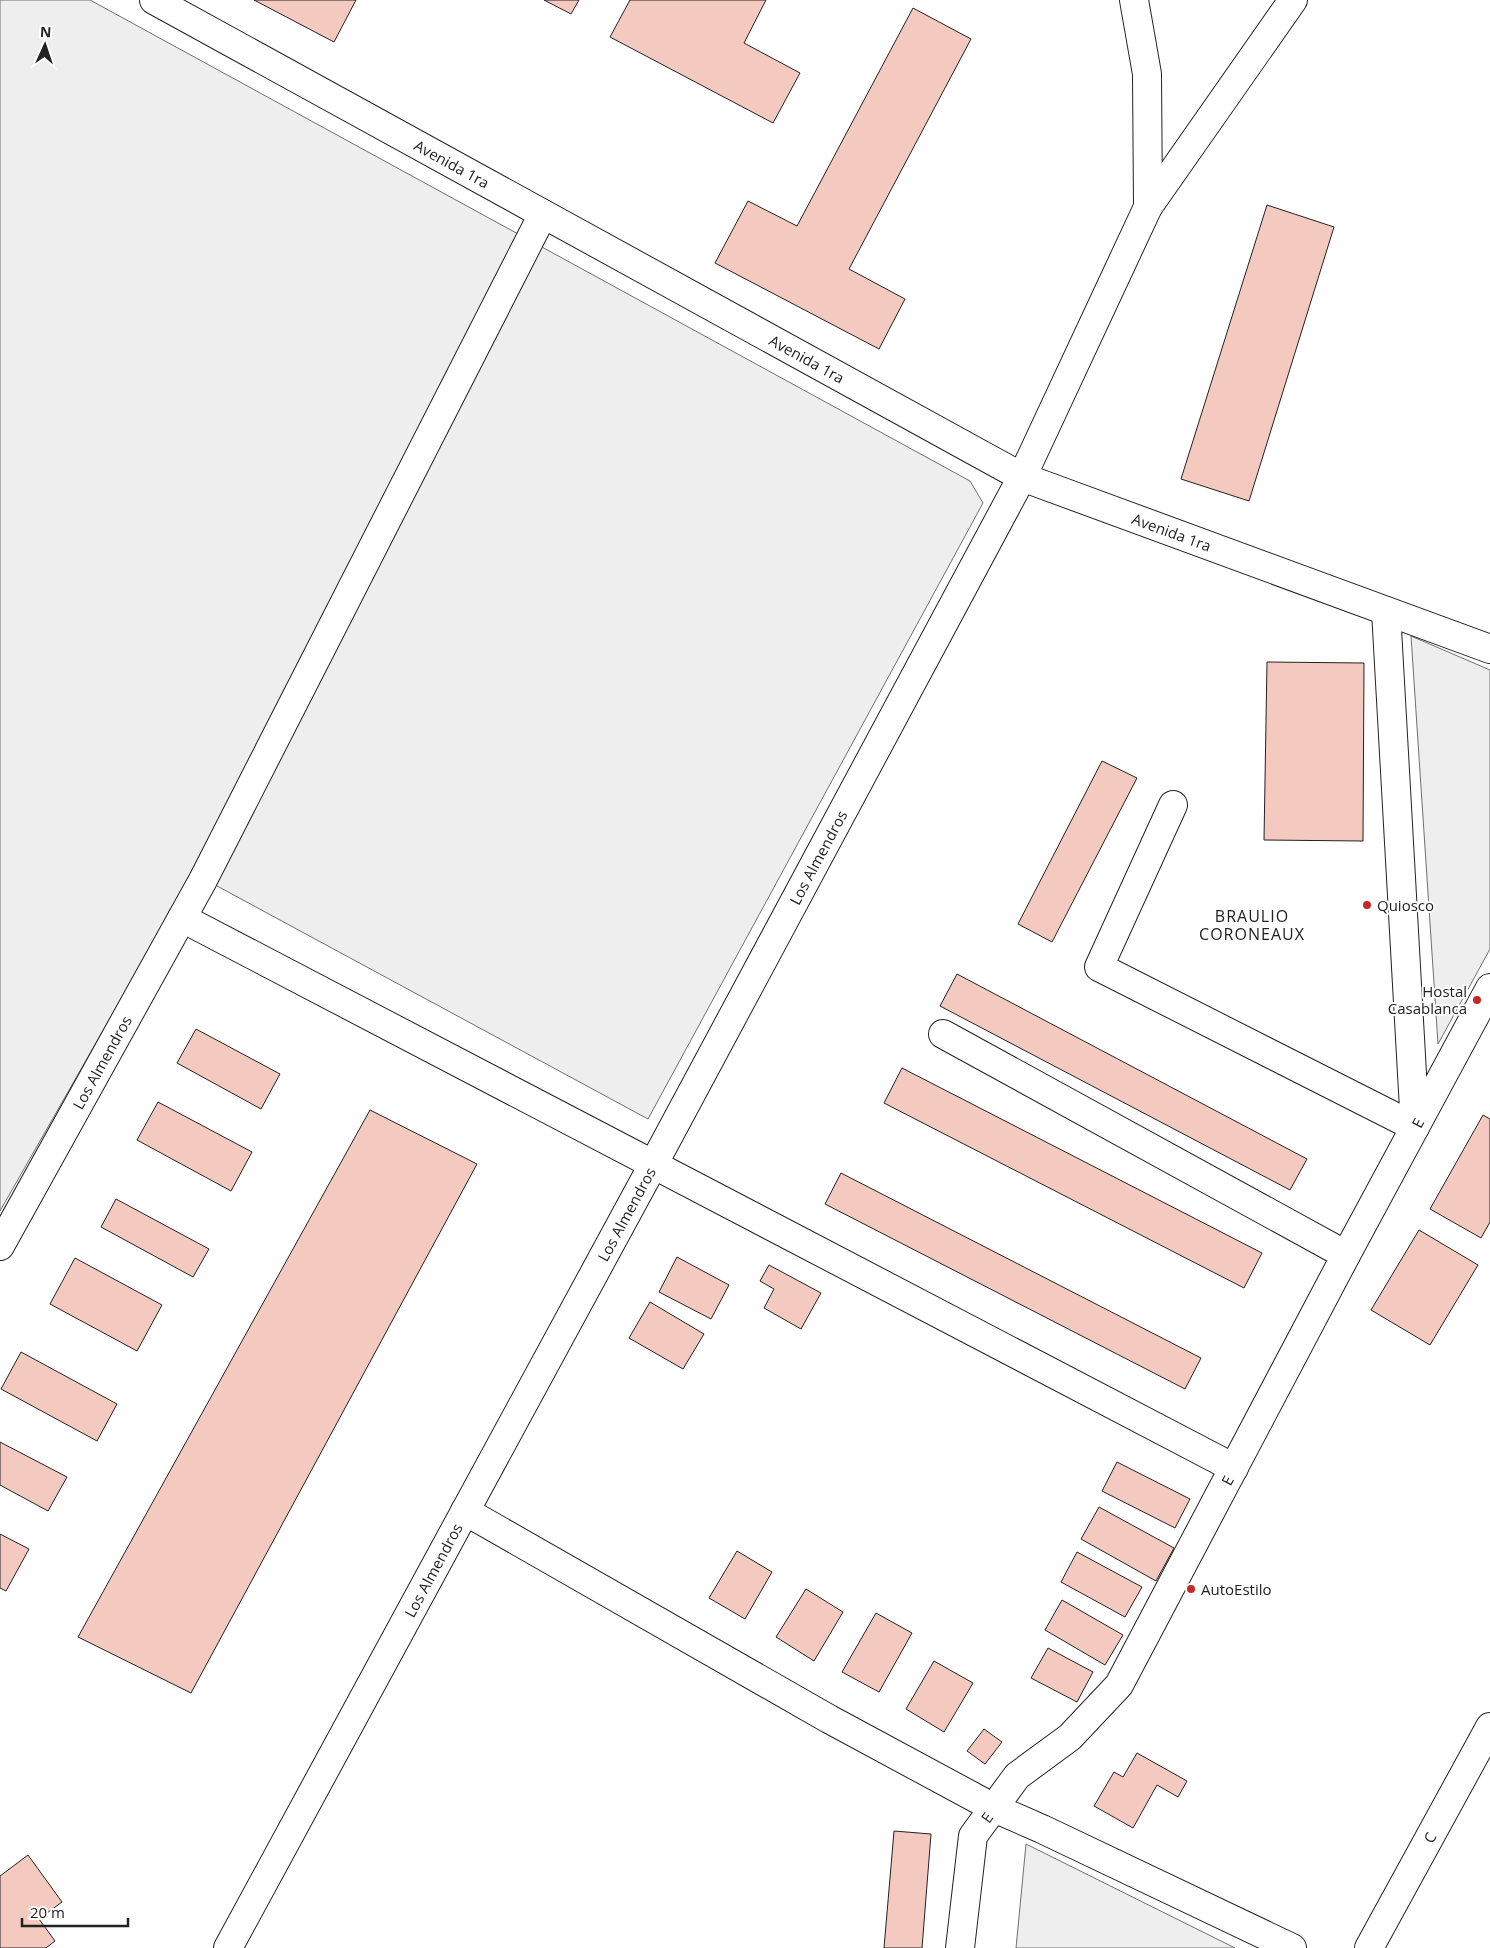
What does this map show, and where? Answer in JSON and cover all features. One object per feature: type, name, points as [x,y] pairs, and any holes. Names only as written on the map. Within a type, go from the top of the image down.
[{"type":"street","name":"Avenida 1ra","points":[[154,0],[1022,478],[1490,649]]},
{"type":"street","points":[[1134,0],[1146,74],[1148,207]]},
{"type":"street","name":"Los Almendros","points":[[228,1948],[653,1165],[1022,478],[1148,207],[1293,0]]},
{"type":"street","name":"Los Almendros","points":[[0,1246],[203,880],[543,214]]},
{"type":"street","points":[[1173,805],[1099,968],[1416,1127],[1386,611]]},
{"type":"street","points":[[182,918],[1234,1468]]},
{"type":"street","name":"E","points":[[960,1948],[973,1836],[1017,1776],[1070,1737],[1120,1685],[1346,1255],[1490,988]]},
{"type":"street","points":[[943,1034],[1346,1255]]},
{"type":"street","points":[[465,1511],[829,1719],[994,1808],[1292,1948]]},
{"type":"street","name":"C","points":[[1370,1948],[1490,1727]]},
{"type":"shaded area","points":[[0,0],[90,0],[970,481],[983,503],[648,1119],[193,873],[0,1211]]},
{"type":"shaded area","points":[[1411,636],[1490,670],[1490,949],[1438,1044]]},
{"type":"shaded area","points":[[1026,1844],[1235,1948],[1016,1948]]},
{"type":"building","points":[[254,0],[356,0],[334,42]]},
{"type":"building","points":[[544,0],[579,0],[571,14]]},
{"type":"building","points":[[630,0],[766,0],[744,43],[800,73],[773,123],[610,37]]},
{"type":"building","points":[[913,8],[971,39],[849,269],[905,299],[879,349],[715,263],[748,201],[797,226]]},
{"type":"building","points":[[1267,205],[1334,227],[1249,501],[1181,479]]},
{"type":"building","points":[[1267,662],[1364,663],[1363,841],[1264,840]]},
{"type":"building","points":[[1102,761],[1137,778],[1052,942],[1018,924]]},
{"type":"building","points":[[957,974],[1307,1159],[1290,1190],[940,1006]]},
{"type":"building","points":[[196,1029],[280,1074],[261,1109],[177,1063]]},
{"type":"building","points":[[902,1068],[1262,1253],[1244,1288],[884,1103]]},
{"type":"building","points":[[158,1102],[252,1152],[231,1191],[137,1140]]},
{"type":"building","points":[[370,1110],[477,1164],[191,1693],[78,1637]]},
{"type":"building","points":[[1483,1115],[1490,1119],[1490,1222],[1481,1238],[1430,1209]]},
{"type":"building","points":[[841,1173],[1201,1358],[1185,1389],[825,1204]]},
{"type":"building","points":[[116,1199],[209,1249],[193,1277],[101,1227]]},
{"type":"building","points":[[1419,1230],[1478,1265],[1430,1345],[1371,1310]]},
{"type":"building","points":[[677,1257],[729,1285],[711,1319],[659,1292]]},
{"type":"building","points":[[75,1258],[162,1305],[137,1351],[50,1304]]},
{"type":"building","points":[[769,1265],[821,1293],[801,1329],[764,1308],[774,1289],[760,1281]]},
{"type":"building","points":[[650,1302],[704,1334],[683,1369],[629,1338]]},
{"type":"building","points":[[21,1352],[117,1404],[97,1441],[1,1389]]},
{"type":"building","points":[[0,1442],[67,1477],[48,1511],[0,1485]]},
{"type":"building","points":[[1117,1462],[1190,1499],[1175,1528],[1102,1491]]},
{"type":"building","points":[[1099,1507],[1174,1548],[1156,1581],[1081,1539]]},
{"type":"building","points":[[0,1534],[29,1549],[6,1591],[0,1588]]},
{"type":"building","points":[[737,1551],[772,1572],[745,1619],[709,1598]]},
{"type":"building","points":[[1077,1552],[1142,1587],[1125,1617],[1061,1582]]},
{"type":"building","points":[[806,1589],[843,1612],[814,1661],[776,1637]]},
{"type":"building","points":[[1062,1600],[1123,1635],[1105,1665],[1045,1630]]},
{"type":"building","points":[[876,1613],[912,1633],[879,1692],[842,1672]]},
{"type":"building","points":[[1048,1648],[1093,1672],[1077,1702],[1031,1678]]},
{"type":"building","points":[[934,1661],[973,1683],[944,1732],[906,1709]]},
{"type":"building","points":[[984,1729],[1002,1742],[985,1764],[967,1751]]},
{"type":"building","points":[[1137,1753],[1187,1781],[1178,1797],[1157,1785],[1133,1828],[1094,1806],[1114,1772],[1123,1777]]},
{"type":"building","points":[[894,1831],[931,1834],[922,1948],[884,1948]]},
{"type":"building","points":[[28,1855],[62,1902],[39,1919],[55,1941],[46,1948],[0,1948],[0,1876]]},
{"type":"place","name":"Quiosco","points":[[1367,905]]},
{"type":"place","name":"Hostal Casablanca","points":[[1477,1000]]},
{"type":"place","name":"AutoEstilo","points":[[1191,1589]]},
{"type":"district","name":"BRAULIO CORONEAUX","points":[[1252,925]]}]
